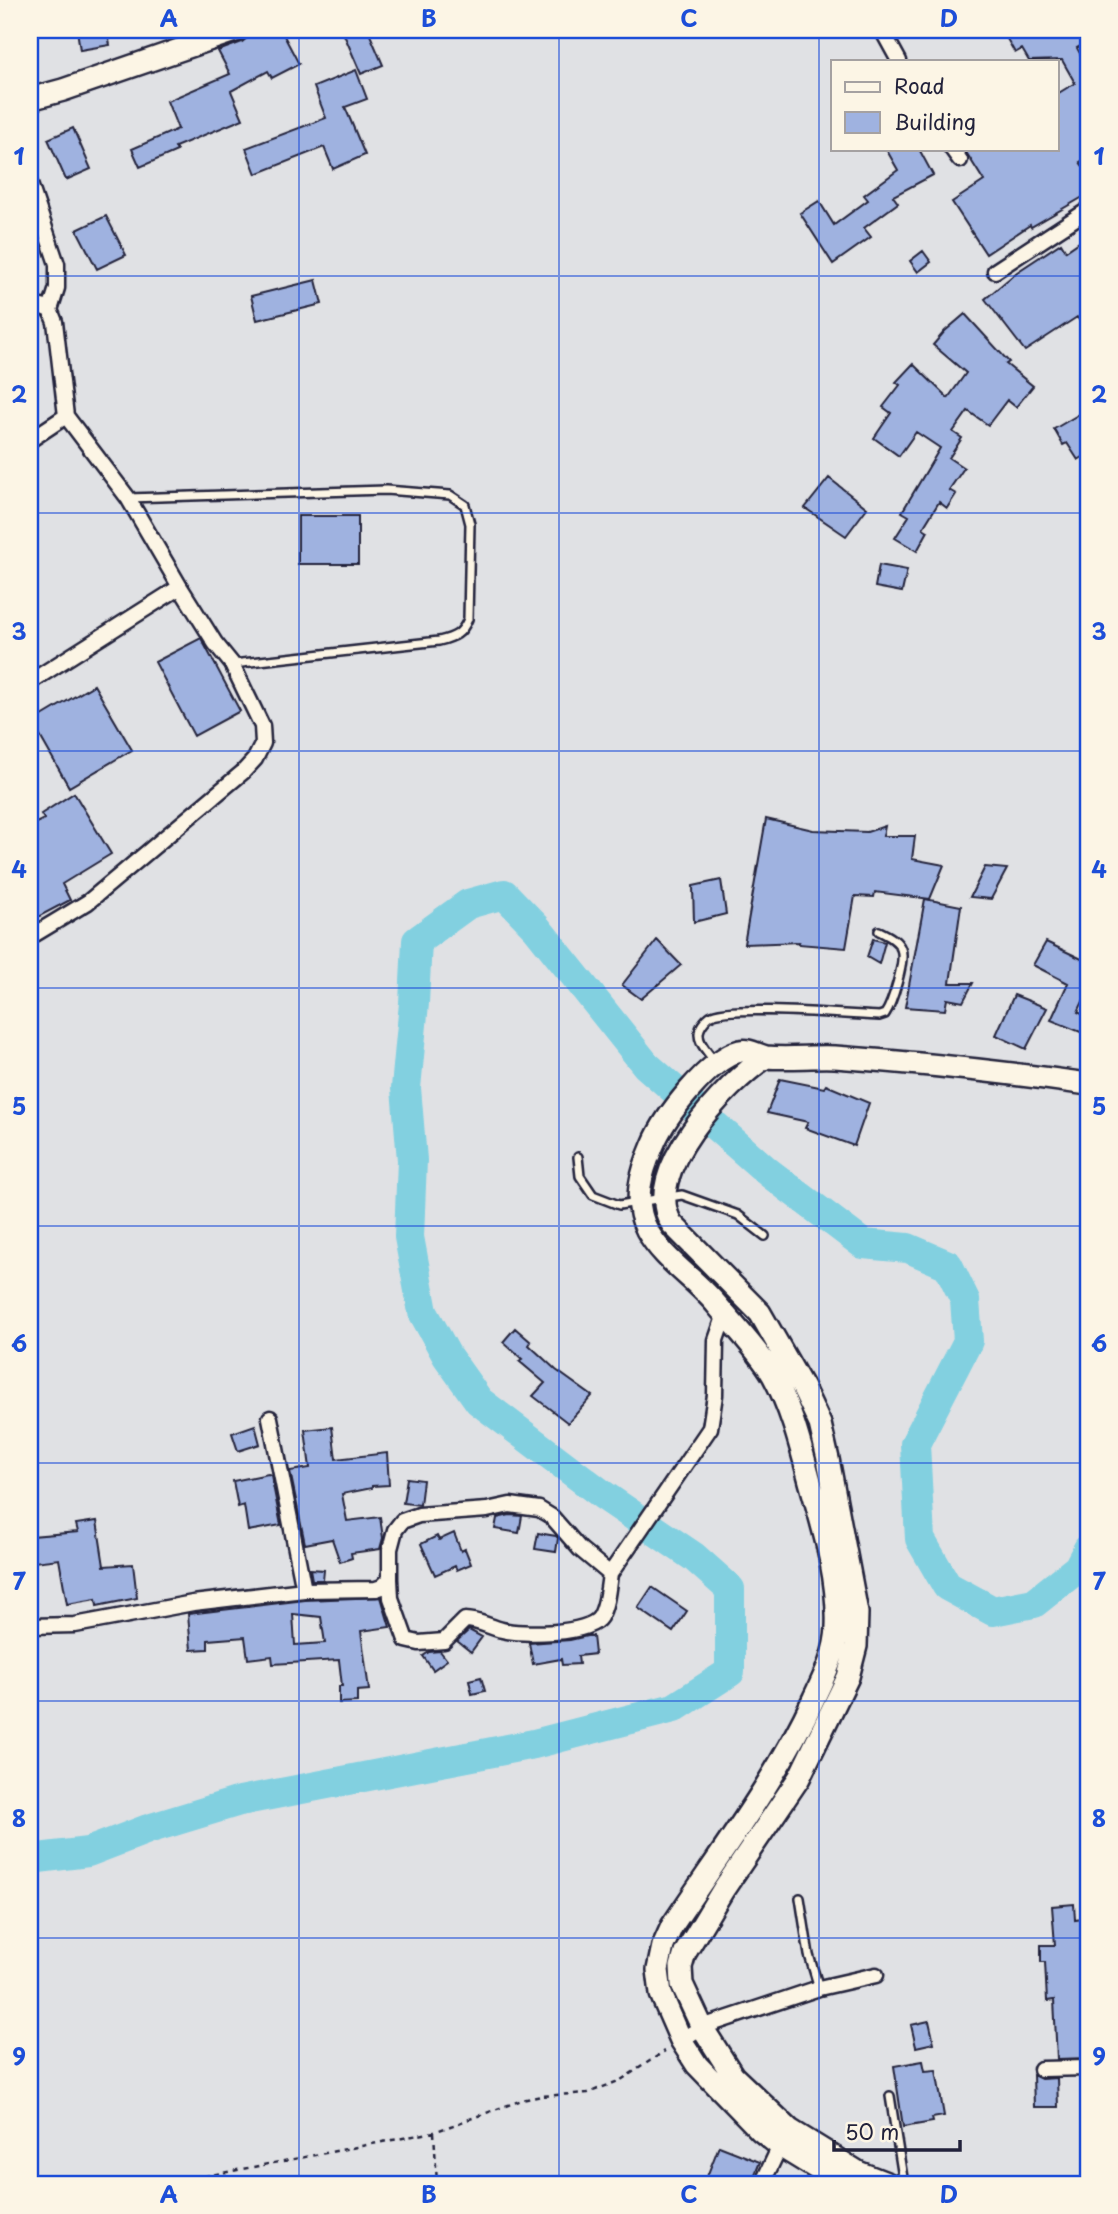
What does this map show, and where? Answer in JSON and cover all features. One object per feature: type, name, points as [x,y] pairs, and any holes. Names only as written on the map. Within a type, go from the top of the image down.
[{"type":"street","points":[[30,99],[237,30]]},
{"type":"street","points":[[882,30],[898,60]]},
{"type":"street","points":[[30,184],[57,264],[57,288],[50,310],[55,321],[66,416],[128,498],[215,643],[232,664],[261,726],[263,743],[255,759],[88,902],[30,937]]},
{"type":"street","points":[[995,271],[1088,210]]},
{"type":"street","points":[[30,307],[50,310]]},
{"type":"street","points":[[30,440],[66,416]]},
{"type":"street","points":[[30,681],[180,587]]},
{"type":"street","points":[[842,2184],[780,2146],[760,2130],[696,2065],[681,2040],[661,1994],[658,1970],[663,1945],[672,1926],[776,1770],[801,1727],[831,1661],[837,1629],[835,1588],[825,1536],[788,1404],[771,1372],[725,1314],[709,1295],[667,1256],[649,1233],[638,1201],[642,1171],[657,1134],[698,1080],[717,1065],[746,1050],[766,1056],[833,1057],[1043,1077],[1088,1084]]},
{"type":"street","points":[[766,1056],[713,1103],[682,1146],[662,1197],[667,1217],[672,1224],[760,1314],[803,1388],[820,1424],[857,1613],[856,1646],[848,1677],[799,1778],[723,1890],[685,1954],[681,1967],[682,1984],[702,2027],[733,2076],[790,2130],[876,2182]]},
{"type":"street","points":[[610,1574],[580,1549],[552,1517],[539,1509],[510,1505],[487,1510],[419,1515],[402,1521],[395,1530],[390,1549],[391,1598],[406,1640],[419,1643],[444,1641],[465,1620],[515,1632],[550,1632],[583,1628],[594,1623],[600,1617],[605,1604],[610,1574],[710,1428],[715,1395],[716,1340],[725,1314]]},
{"type":"street","points":[[270,1418],[304,1590]]},
{"type":"street","points":[[30,1626],[75,1625],[193,1604],[304,1590],[376,1589],[390,1579]]},
{"type":"street","points":[[681,2040],[702,2027],[819,1988],[876,1975]]},
{"type":"street","points":[[1041,2069],[1088,2068]]},
{"type":"street","points":[[762,2184],[780,2146]]},
{"type":"lane","points":[[128,498],[386,490],[450,495],[465,505],[470,524],[468,619],[456,636],[439,641],[232,664]]},
{"type":"lane","points":[[717,1065],[700,1042],[700,1027],[711,1015],[742,1010],[879,1016],[885,1014],[902,960],[901,948],[895,940],[879,931]]},
{"type":"lane","points":[[578,1157],[580,1176],[593,1195],[619,1205],[682,1195],[738,1215],[765,1236]]},
{"type":"lane","points":[[800,1898],[809,1955],[819,1988]]},
{"type":"lane","points":[[890,2096],[904,2184]]},
{"type":"path","points":[[165,2184],[434,2132],[522,2100],[588,2093],[621,2080],[681,2040]]},
{"type":"path","points":[[434,2132],[437,2184]]},
{"type":"building","points":[[77,30],[107,30],[110,45],[80,50]]},
{"type":"building","points":[[250,30],[281,30],[299,64],[272,78],[268,71],[231,91],[243,119],[175,147],[177,151],[140,167],[132,149],[178,129],[167,101],[230,74],[218,51],[242,42]]},
{"type":"building","points":[[342,30],[368,30],[383,65],[361,74]]},
{"type":"building","points":[[1002,30],[1088,30],[1088,42],[1077,48],[1088,68],[1088,157],[1080,162],[1088,174],[1088,194],[1031,227],[1030,225],[986,254],[952,202],[984,181],[965,150],[1058,150],[1058,93],[1075,83],[1062,60],[1028,60],[1022,49],[1015,53]]},
{"type":"building","points":[[356,70],[367,99],[345,107],[365,155],[333,169],[324,147],[256,174],[246,148],[326,118],[314,87]]},
{"type":"building","points":[[73,128],[91,169],[66,180],[48,139]]},
{"type":"building","points":[[887,150],[920,150],[933,175],[893,196],[898,203],[864,228],[871,237],[833,264],[800,213],[819,201],[834,225],[868,200],[864,195],[898,170]]},
{"type":"building","points":[[106,216],[126,255],[97,269],[77,230]]},
{"type":"building","points":[[1088,236],[1088,333],[1077,317],[1025,351],[985,299],[1017,272],[1061,243],[1066,251]]},
{"type":"building","points":[[923,251],[931,262],[918,272],[910,261]]},
{"type":"building","points":[[316,280],[322,304],[257,320],[251,296]]},
{"type":"building","points":[[965,314],[1009,362],[1006,364],[1033,386],[1016,407],[1007,400],[988,425],[968,411],[953,432],[962,438],[949,458],[964,468],[949,490],[956,494],[947,508],[939,502],[923,528],[928,531],[917,551],[895,538],[909,516],[902,512],[940,448],[916,432],[899,456],[874,438],[891,413],[883,407],[900,385],[896,382],[913,364],[948,398],[966,373],[933,345]]},
{"type":"building","points":[[1088,409],[1088,454],[1078,460],[1067,443],[1063,445],[1054,429]]},
{"type":"building","points":[[829,478],[867,508],[846,536],[805,508]]},
{"type":"building","points":[[298,516],[358,516],[358,564],[298,564]]},
{"type":"building","points":[[879,565],[907,570],[902,592],[875,587]]},
{"type":"building","points":[[201,638],[240,711],[194,736],[155,662]]},
{"type":"building","points":[[94,685],[132,750],[69,787],[32,722]]},
{"type":"building","points":[[74,793],[111,854],[62,884],[70,900],[36,918],[30,906],[30,826],[44,819],[41,814]]},
{"type":"building","points":[[766,819],[813,830],[867,832],[885,826],[883,836],[915,836],[912,859],[944,865],[930,899],[875,892],[874,897],[855,896],[846,948],[798,944],[799,942],[744,944]]},
{"type":"building","points":[[985,867],[1007,869],[991,899],[970,897]]},
{"type":"building","points":[[721,880],[726,914],[694,922],[693,886]]},
{"type":"building","points":[[925,899],[961,906],[950,983],[973,983],[963,1002],[947,999],[945,1010],[905,1007]]},
{"type":"building","points":[[873,939],[885,942],[879,964],[867,957]]},
{"type":"building","points":[[657,940],[681,965],[641,999],[622,985]]},
{"type":"building","points":[[1046,942],[1088,962],[1088,991],[1078,1012],[1088,1017],[1088,1035],[1051,1020],[1068,983],[1033,965]]},
{"type":"building","points":[[1014,995],[1047,1008],[1026,1049],[996,1035]]},
{"type":"building","points":[[780,1079],[824,1088],[826,1085],[869,1103],[854,1146],[805,1128],[808,1122],[767,1113]]},
{"type":"building","points":[[515,1328],[556,1370],[592,1396],[568,1423],[533,1396],[545,1383],[519,1361],[522,1359],[503,1342]]},
{"type":"building","points":[[255,1425],[260,1444],[238,1451],[232,1433]]},
{"type":"building","points":[[332,1427],[336,1459],[387,1453],[389,1485],[372,1486],[342,1494],[347,1521],[380,1517],[383,1538],[380,1549],[351,1553],[352,1558],[340,1562],[332,1539],[305,1544],[290,1471],[310,1468],[305,1430]]},
{"type":"building","points":[[271,1475],[281,1525],[248,1531],[244,1505],[238,1507],[233,1481]]},
{"type":"building","points":[[407,1478],[423,1480],[420,1505],[403,1503]]},
{"type":"building","points":[[522,1516],[519,1533],[495,1529],[497,1518]]},
{"type":"building","points":[[97,1521],[104,1566],[133,1564],[137,1598],[97,1606],[96,1599],[67,1604],[59,1559],[34,1562],[32,1536],[78,1532],[76,1524]]},
{"type":"building","points":[[454,1533],[461,1551],[465,1549],[471,1564],[457,1570],[455,1566],[435,1575],[421,1544],[437,1536],[439,1540]]},
{"type":"building","points":[[538,1533],[558,1538],[556,1552],[535,1549]]},
{"type":"building","points":[[310,1569],[324,1570],[323,1580],[312,1580]]},
{"type":"building","points":[[652,1587],[687,1611],[673,1632],[638,1608]]},
{"type":"building","points":[[381,1597],[390,1627],[361,1631],[369,1690],[357,1691],[357,1702],[339,1703],[339,1686],[342,1686],[339,1660],[273,1664],[272,1656],[248,1659],[245,1637],[208,1640],[208,1649],[191,1650],[188,1614],[305,1600]],"holes":[[[293,1614],[321,1617],[325,1643],[295,1645]]]},
{"type":"building","points":[[469,1630],[482,1637],[471,1652],[457,1641]]},
{"type":"building","points":[[593,1636],[595,1654],[578,1656],[579,1664],[562,1665],[561,1659],[533,1664],[529,1643]]},
{"type":"building","points":[[440,1651],[447,1660],[433,1670],[423,1656],[429,1652]]},
{"type":"building","points":[[481,1677],[485,1691],[472,1694],[469,1680]]},
{"type":"building","points":[[1074,1904],[1075,1920],[1082,1919],[1084,1933],[1088,1933],[1088,2058],[1057,2059],[1054,2000],[1047,2001],[1045,1962],[1041,1962],[1041,1945],[1055,1945],[1052,1906]]},
{"type":"building","points":[[929,2021],[934,2043],[916,2047],[911,2025]]},
{"type":"building","points":[[923,2061],[925,2071],[936,2070],[944,2116],[932,2118],[933,2122],[903,2127],[894,2066]]},
{"type":"building","points":[[1033,2075],[1041,2079],[1057,2078],[1058,2107],[1034,2107]]},
{"type":"building","points":[[719,2146],[760,2162],[751,2184],[704,2184]]},
{"type":"waterway","points":[[30,1859],[88,1852],[148,1829],[240,1801],[534,1744],[674,1708],[730,1672],[730,1589],[694,1557],[603,1495],[479,1401],[447,1356],[423,1312],[409,1237],[412,1160],[406,1088],[417,941],[468,904],[504,894],[536,927],[646,1065],[768,1172],[863,1244],[908,1248],[948,1265],[965,1300],[968,1341],[915,1444],[920,1539],[947,1586],[993,1611],[1034,1603],[1078,1568],[1088,1549]]}]
